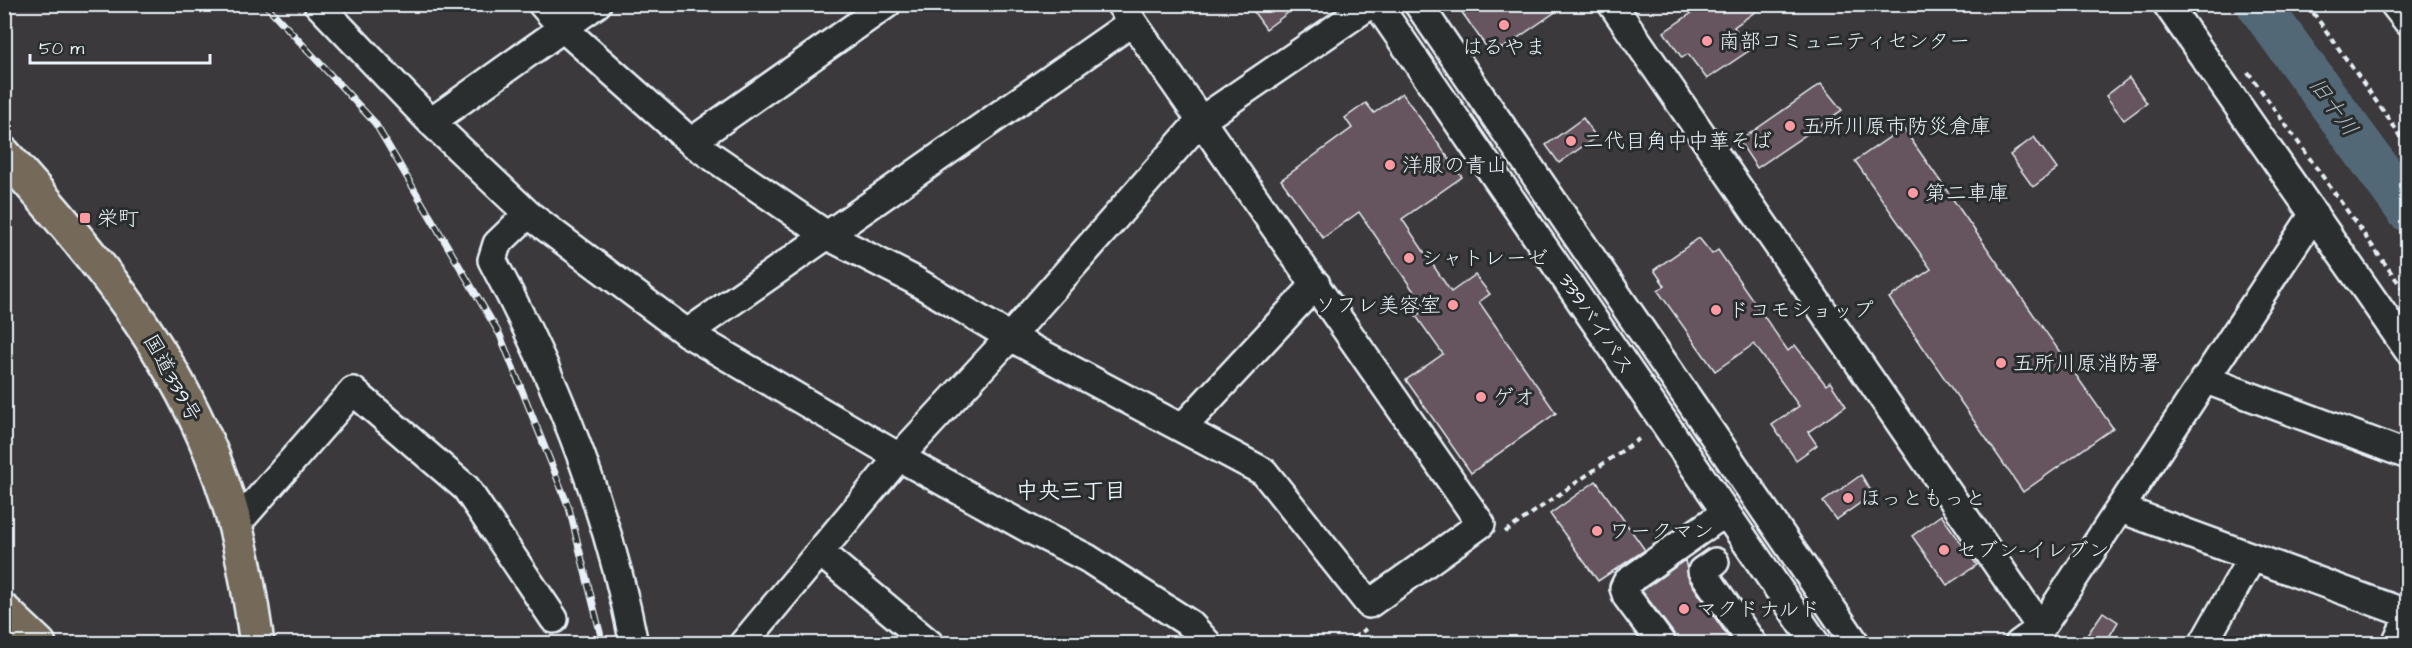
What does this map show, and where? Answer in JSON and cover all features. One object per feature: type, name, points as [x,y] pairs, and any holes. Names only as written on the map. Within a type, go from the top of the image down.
[{"type":"highway","name":"国道339号","points":[[4,154],[106,272],[166,361],[192,411],[221,478],[235,526],[250,591],[257,644]]},
{"type":"highway","points":[[4,610],[39,644]]},
{"type":"street","points":[[318,4],[431,122],[528,214],[687,333],[899,457],[1096,563],[1190,624],[1208,644]]},
{"type":"street","points":[[542,4],[563,28],[691,142],[828,236],[912,279],[1010,337],[1264,472],[1369,604],[1480,524],[1316,284],[1125,14],[828,236],[687,333]]},
{"type":"street","points":[[431,122],[597,4]]},
{"type":"street","points":[[691,142],[886,4]]},
{"type":"street","points":[[743,644],[899,457],[1010,337],[1200,121],[1371,4]]},
{"type":"street","name":"339バイパス","points":[[1377,4],[1816,644]]},
{"type":"street","points":[[1418,4],[1856,644]]},
{"type":"street","points":[[2167,4],[2408,350]]},
{"type":"street","points":[[2394,4],[2408,22]]},
{"type":"street","points":[[1623,8],[2030,636],[2121,508],[2314,214]]},
{"type":"street","points":[[528,214],[497,244],[492,261],[528,328],[586,466],[625,596],[634,644]]},
{"type":"street","points":[[1182,428],[1316,284]]},
{"type":"street","points":[[2204,379],[2408,455]]},
{"type":"street","points":[[235,526],[353,391],[466,488],[554,619]]},
{"type":"street","points":[[2121,508],[2251,559],[2408,616],[2396,644]]},
{"type":"street","points":[[1662,644],[1627,597],[1624,588],[1627,582],[1726,512]]},
{"type":"street","points":[[821,553],[930,644]]},
{"type":"street","points":[[2203,644],[2251,559]]},
{"type":"street","points":[[1715,562],[1702,571],[1753,644]]},
{"type":"path","points":[[2307,4],[2408,146]]},
{"type":"path","points":[[2243,64],[2408,296]]},
{"type":"building","points":[[1248,4],[1300,4],[1266,29]]},
{"type":"building","name":"はるやま","points":[[1456,4],[1567,4],[1503,48],[1485,45]]},
{"type":"building","name":"南部コミュニティセンター","points":[[1705,4],[1766,4],[1734,27],[1750,50],[1707,79],[1688,54],[1682,58],[1664,32]]},
{"type":"building","points":[[2129,78],[2147,103],[2124,120],[2106,96]]},
{"type":"building","name":"五所川原市防災倉庫","points":[[1821,84],[1842,110],[1757,168],[1739,141]]},
{"type":"building","points":[[1402,93],[1462,177],[1402,219],[1451,292],[1475,275],[1490,294],[1479,302],[1556,413],[1471,473],[1406,380],[1443,354],[1416,316],[1426,309],[1359,212],[1323,238],[1281,180],[1352,128],[1345,118],[1366,103],[1374,113]]},
{"type":"building","name":"二代目角中中華そば","points":[[1583,118],[1596,137],[1559,163],[1546,145]]},
{"type":"building","name":"五所川原消防署","points":[[1903,128],[2113,428],[2023,492],[1889,298],[1931,269],[1855,161]]},
{"type":"building","points":[[2034,137],[2057,169],[2033,187],[2010,155]]},
{"type":"building","name":"ドコモショップ","points":[[1699,238],[1712,254],[1718,250],[1788,351],[1795,345],[1826,385],[1830,382],[1846,406],[1808,432],[1817,445],[1796,460],[1772,425],[1799,406],[1754,344],[1715,371],[1658,291],[1665,286],[1654,270]]},
{"type":"building","name":"ほっともっと","points":[[1861,475],[1873,494],[1836,520],[1823,502]]},
{"type":"building","name":"ワークマン","points":[[1596,481],[1645,550],[1598,581],[1550,514]]},
{"type":"building","name":"セブン-イレブン","points":[[1941,515],[1977,565],[1947,585],[1912,536]]},
{"type":"building","name":"マクドナルド","points":[[1685,560],[1689,580],[1733,644],[1678,644],[1675,635],[1642,591]]},
{"type":"building","points":[[2103,612],[2118,622],[2105,644],[2081,644]]},
{"type":"waterway","name":"旧十川","points":[[2258,4],[2408,210]]},
{"type":"railway","points":[[265,4],[375,123],[500,335],[569,508],[603,644]]},
{"type":"place","name":"はるやま","points":[[1504,25]]},
{"type":"place","name":"南部コミュニティセンター","points":[[1707,41]]},
{"type":"place","name":"五所川原市防災倉庫","points":[[1790,126]]},
{"type":"place","name":"二代目角中中華そば","points":[[1571,141]]},
{"type":"place","name":"洋服の青山","points":[[1390,165]]},
{"type":"place","name":"第二車庫","points":[[1913,193]]},
{"type":"place","name":"栄町","points":[[85,218]]},
{"type":"place","name":"シャトレーゼ","points":[[1409,258]]},
{"type":"place","name":"ソフレ美容室","points":[[1453,305]]},
{"type":"place","name":"ドコモショップ","points":[[1716,310]]},
{"type":"place","name":"五所川原消防署","points":[[2001,363]]},
{"type":"place","name":"ゲオ","points":[[1481,397]]},
{"type":"place","name":"ほっともっと","points":[[1848,498]]},
{"type":"place","name":"ワークマン","points":[[1597,531]]},
{"type":"place","name":"セブン-イレブン","points":[[1944,550]]},
{"type":"place","name":"マクドナルド","points":[[1684,609]]},
{"type":"district","name":"中央三丁目","points":[[1071,491]]}]
